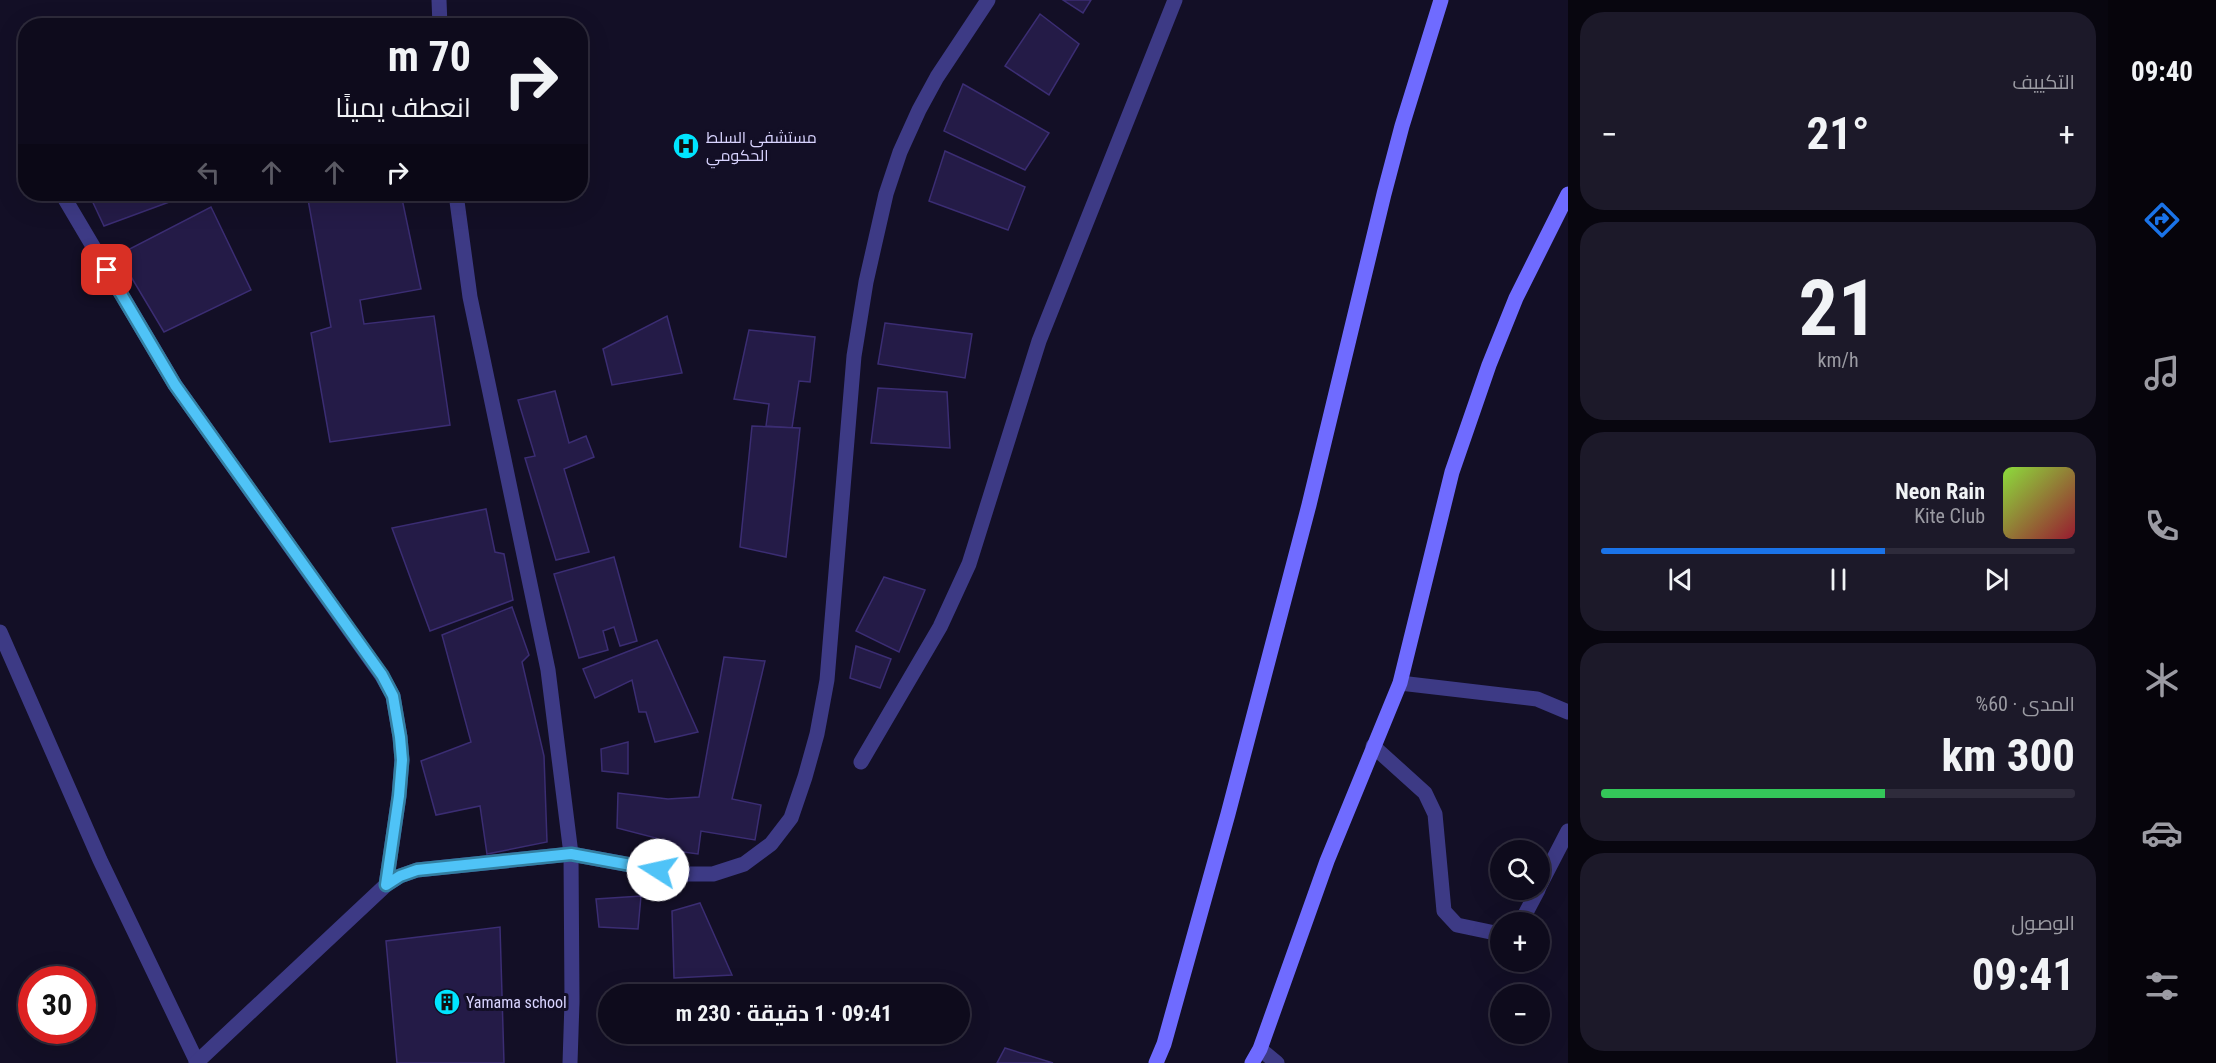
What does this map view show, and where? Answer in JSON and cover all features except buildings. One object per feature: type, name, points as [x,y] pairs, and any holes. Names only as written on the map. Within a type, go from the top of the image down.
[{"type":"main road","points":[[1156,1063],[1164,1044],[1228,814],[1295,560],[1387,182],[1441,0]]},
{"type":"main road","points":[[1252,1063],[1260,1048],[1327,861],[1400,684],[1452,472],[1489,364],[1516,298],[1568,194]]},
{"type":"street","points":[[439,0],[440,18]]},
{"type":"street","points":[[0,632],[100,860],[196,1063],[386,885],[400,876],[417,870],[571,854],[680,874],[713,874],[744,864],[771,844],[791,818],[806,777],[817,734],[827,680],[854,356],[866,282],[886,194],[900,152],[919,110],[937,77],[988,0]]},
{"type":"street","points":[[861,762],[940,627],[969,564],[1039,341],[1175,0]]},
{"type":"street","points":[[66,201],[175,385],[382,675],[393,696],[400,737],[401,770],[386,885]]},
{"type":"street","points":[[457,201],[470,297],[548,670],[571,854],[570,1063]]},
{"type":"street","points":[[1400,684],[1537,699],[1568,712]]},
{"type":"street","points":[[1373,746],[1425,793],[1435,814],[1444,911],[1458,925],[1490,932]]},
{"type":"street","points":[[1550,865],[1568,831]]},
{"type":"street","points":[[1260,1048],[1276,1063]]},
{"type":"place","name":"مستشفى السلط الحكومي","points":[[686,146]]},
{"type":"place","name":"Yamama school","points":[[447,1002]]},
{"type":"route","points":[[107,270],[175,385],[382,675],[393,696],[402,760],[386,885],[400,876],[417,870],[571,854],[658,870]]}]
